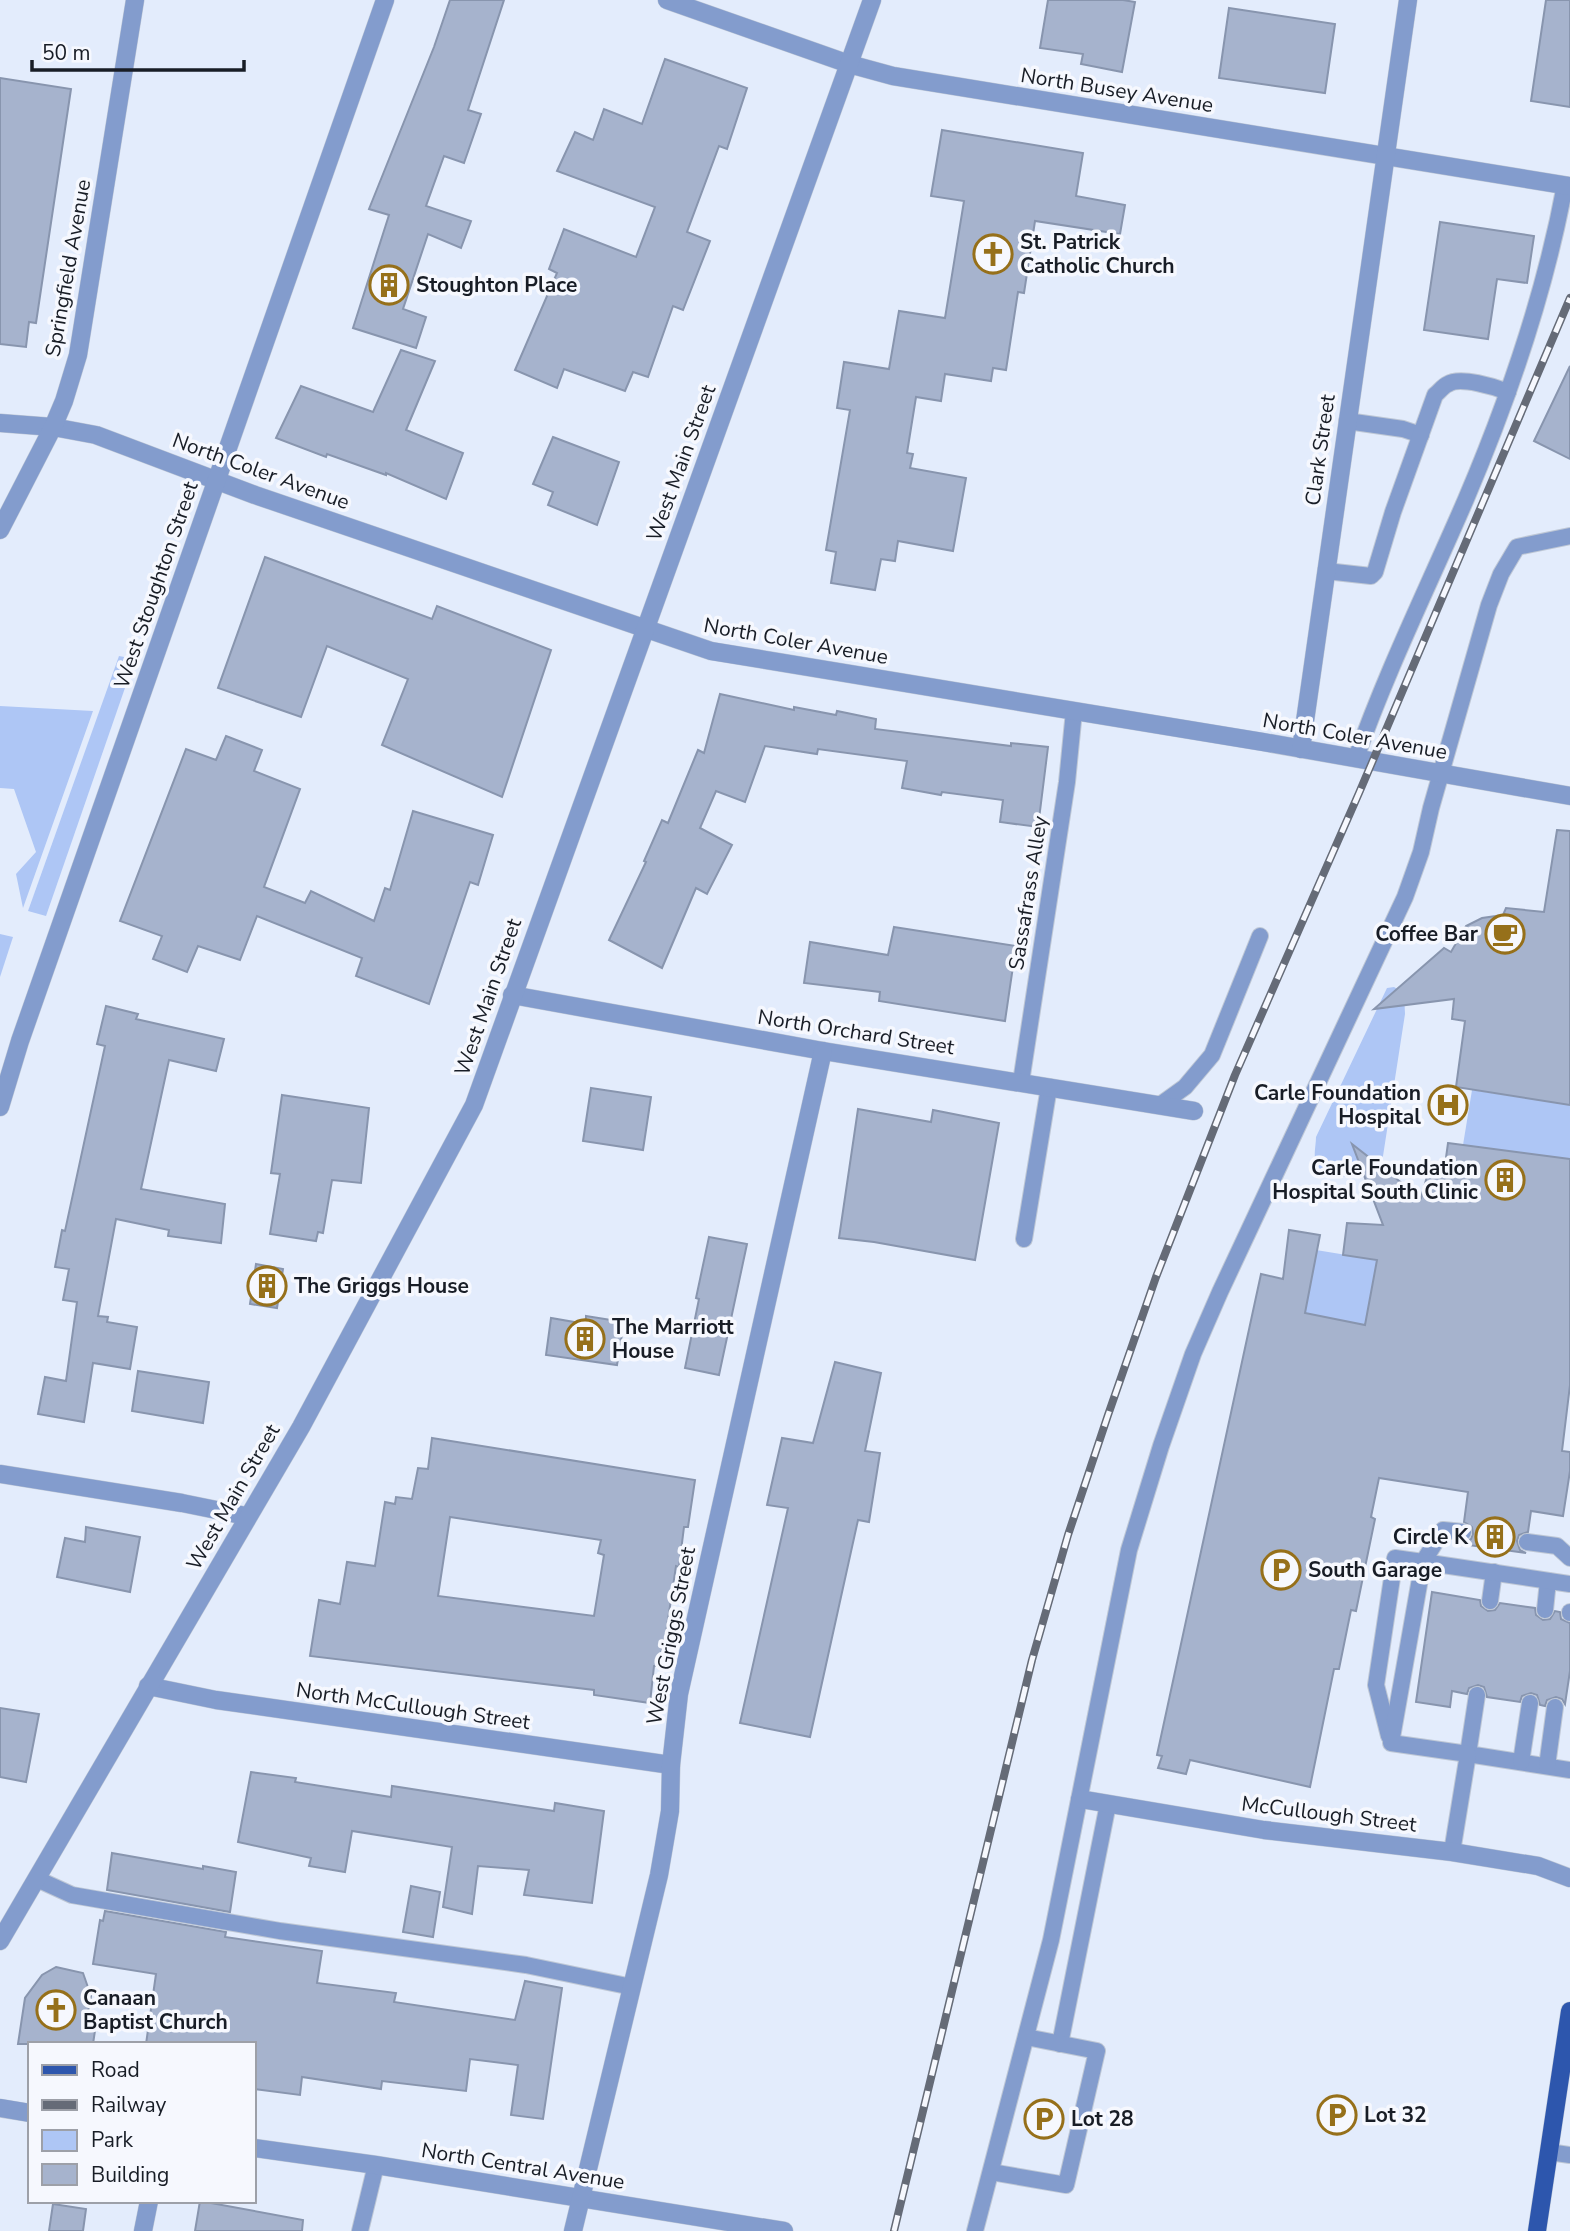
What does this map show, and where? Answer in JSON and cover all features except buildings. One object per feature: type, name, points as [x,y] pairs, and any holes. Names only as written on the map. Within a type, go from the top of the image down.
[{"type":"main road","points":[[1537,2231],[1570,2011]]},
{"type":"street","name":"Springfield Avenue","points":[[0,530],[53,427],[78,355],[135,0]]},
{"type":"street","name":"West Stoughton Street","points":[[0,1107],[20,1041],[385,0]]},
{"type":"street","name":"North Busey Avenue","points":[[667,0],[849,64],[894,76],[1567,186]]},
{"type":"street","name":"West Main Street","points":[[0,1941],[246,1516],[307,1416],[474,1105],[872,0]]},
{"type":"street","name":"Clark Street","points":[[1301,749],[1408,0]]},
{"type":"street","name":"North Coler Avenue","points":[[0,423],[53,427],[96,435],[216,481],[711,651],[1570,796]]},
{"type":"street","name":"North Orchard Street","points":[[512,995],[824,1051],[1194,1111]]},
{"type":"street","name":"West Griggs Street","points":[[573,2231],[659,1875],[670,1811],[671,1765],[679,1694],[824,1051]]},
{"type":"street","points":[[0,1474],[246,1516]]},
{"type":"street","name":"North McCullough Street","points":[[148,1686],[216,1700],[671,1765]]},
{"type":"street","name":"McCullough Street","points":[[1080,1799],[1264,1830],[1452,1852],[1538,1866],[1570,1878]]},
{"type":"street","points":[[0,2108],[28,2113]]},
{"type":"street","name":"North Central Avenue","points":[[256,2148],[784,2231]]},
{"type":"street","points":[[143,2231],[149,2203]]},
{"type":"lane","points":[[1356,758],[1370,718],[1468,496],[1520,363],[1567,186]]},
{"type":"lane","points":[[1326,571],[1371,576],[1376,572],[1393,512],[1435,396],[1449,383],[1461,382],[1493,386],[1508,392]]},
{"type":"lane","points":[[1347,421],[1403,429],[1421,435]]},
{"type":"lane","points":[[978,2230],[1051,1940],[1129,1550],[1161,1446],[1220,1292],[1405,897],[1421,852],[1489,605],[1502,573],[1517,547],[1570,536]]},
{"type":"lane","name":"Sassafrass Alley","points":[[1021,1082],[1067,782],[1074,711]]},
{"type":"lane","points":[[1160,1105],[1185,1087],[1212,1055],[1260,936]]},
{"type":"lane","points":[[1024,1239],[1049,1087]]},
{"type":"lane","points":[[1391,1743],[1423,1562],[1443,1530],[1463,1532]]},
{"type":"lane","points":[[1527,1542],[1557,1546],[1570,1558]]},
{"type":"lane","points":[[1391,1743],[1376,1685],[1395,1558],[1570,1584]]},
{"type":"lane","points":[[1490,1601],[1494,1573]]},
{"type":"lane","points":[[1545,1610],[1548,1581]]},
{"type":"lane","points":[[1452,1852],[1477,1695]]},
{"type":"lane","points":[[1521,1762],[1530,1703]]},
{"type":"lane","points":[[1547,1766],[1555,1707]]},
{"type":"lane","points":[[1391,1743],[1570,1770]]},
{"type":"lane","points":[[1060,2044],[1108,1804]]},
{"type":"lane","points":[[37,1878],[72,1895],[280,1931],[526,1965],[632,1987]]},
{"type":"lane","points":[[991,2172],[1066,2185],[1097,2051],[1026,2037]]},
{"type":"lane","points":[[1549,2152],[1570,2154]]},
{"type":"lane","points":[[359,2231],[376,2165]]},
{"type":"green space","points":[[119,656],[135,659],[46,916],[28,911]]},
{"type":"green space","points":[[0,706],[93,711],[23,908],[16,874],[36,852],[14,789],[0,788]]},
{"type":"green space","points":[[0,934],[13,937],[0,977]]},
{"type":"green space","points":[[1394,987],[1404,993],[1405,1014],[1383,1156],[1374,1175],[1331,1175],[1318,1166],[1315,1159],[1316,1137],[1387,988]]},
{"type":"green space","points":[[1472,1090],[1570,1105],[1570,1159],[1463,1145]]},
{"type":"green space","points":[[1316,1250],[1377,1260],[1405,1334],[1305,1313]]},
{"type":"railway","points":[[894,2231],[1032,1660],[1068,1535],[1156,1277],[1235,1075],[1359,793],[1570,298]]},
{"type":"place","name":"St. Patrick Catholic Church","points":[[993,254]]},
{"type":"place","name":"Stoughton Place","points":[[389,285]]},
{"type":"place","name":"Coffee Bar","points":[[1505,934]]},
{"type":"place","name":"Carle Foundation Hospital","points":[[1448,1105]]},
{"type":"place","name":"Carle Foundation Hospital South Clinic","points":[[1505,1180]]},
{"type":"place","name":"The Griggs House","points":[[267,1286]]},
{"type":"place","name":"The Marriott House","points":[[585,1339]]},
{"type":"place","name":"Circle K","points":[[1495,1537]]},
{"type":"place","name":"South Garage","points":[[1281,1570]]},
{"type":"place","name":"Canaan Baptist Church","points":[[56,2010]]},
{"type":"place","name":"Lot 32","points":[[1337,2115]]},
{"type":"place","name":"Lot 28","points":[[1044,2119]]}]
